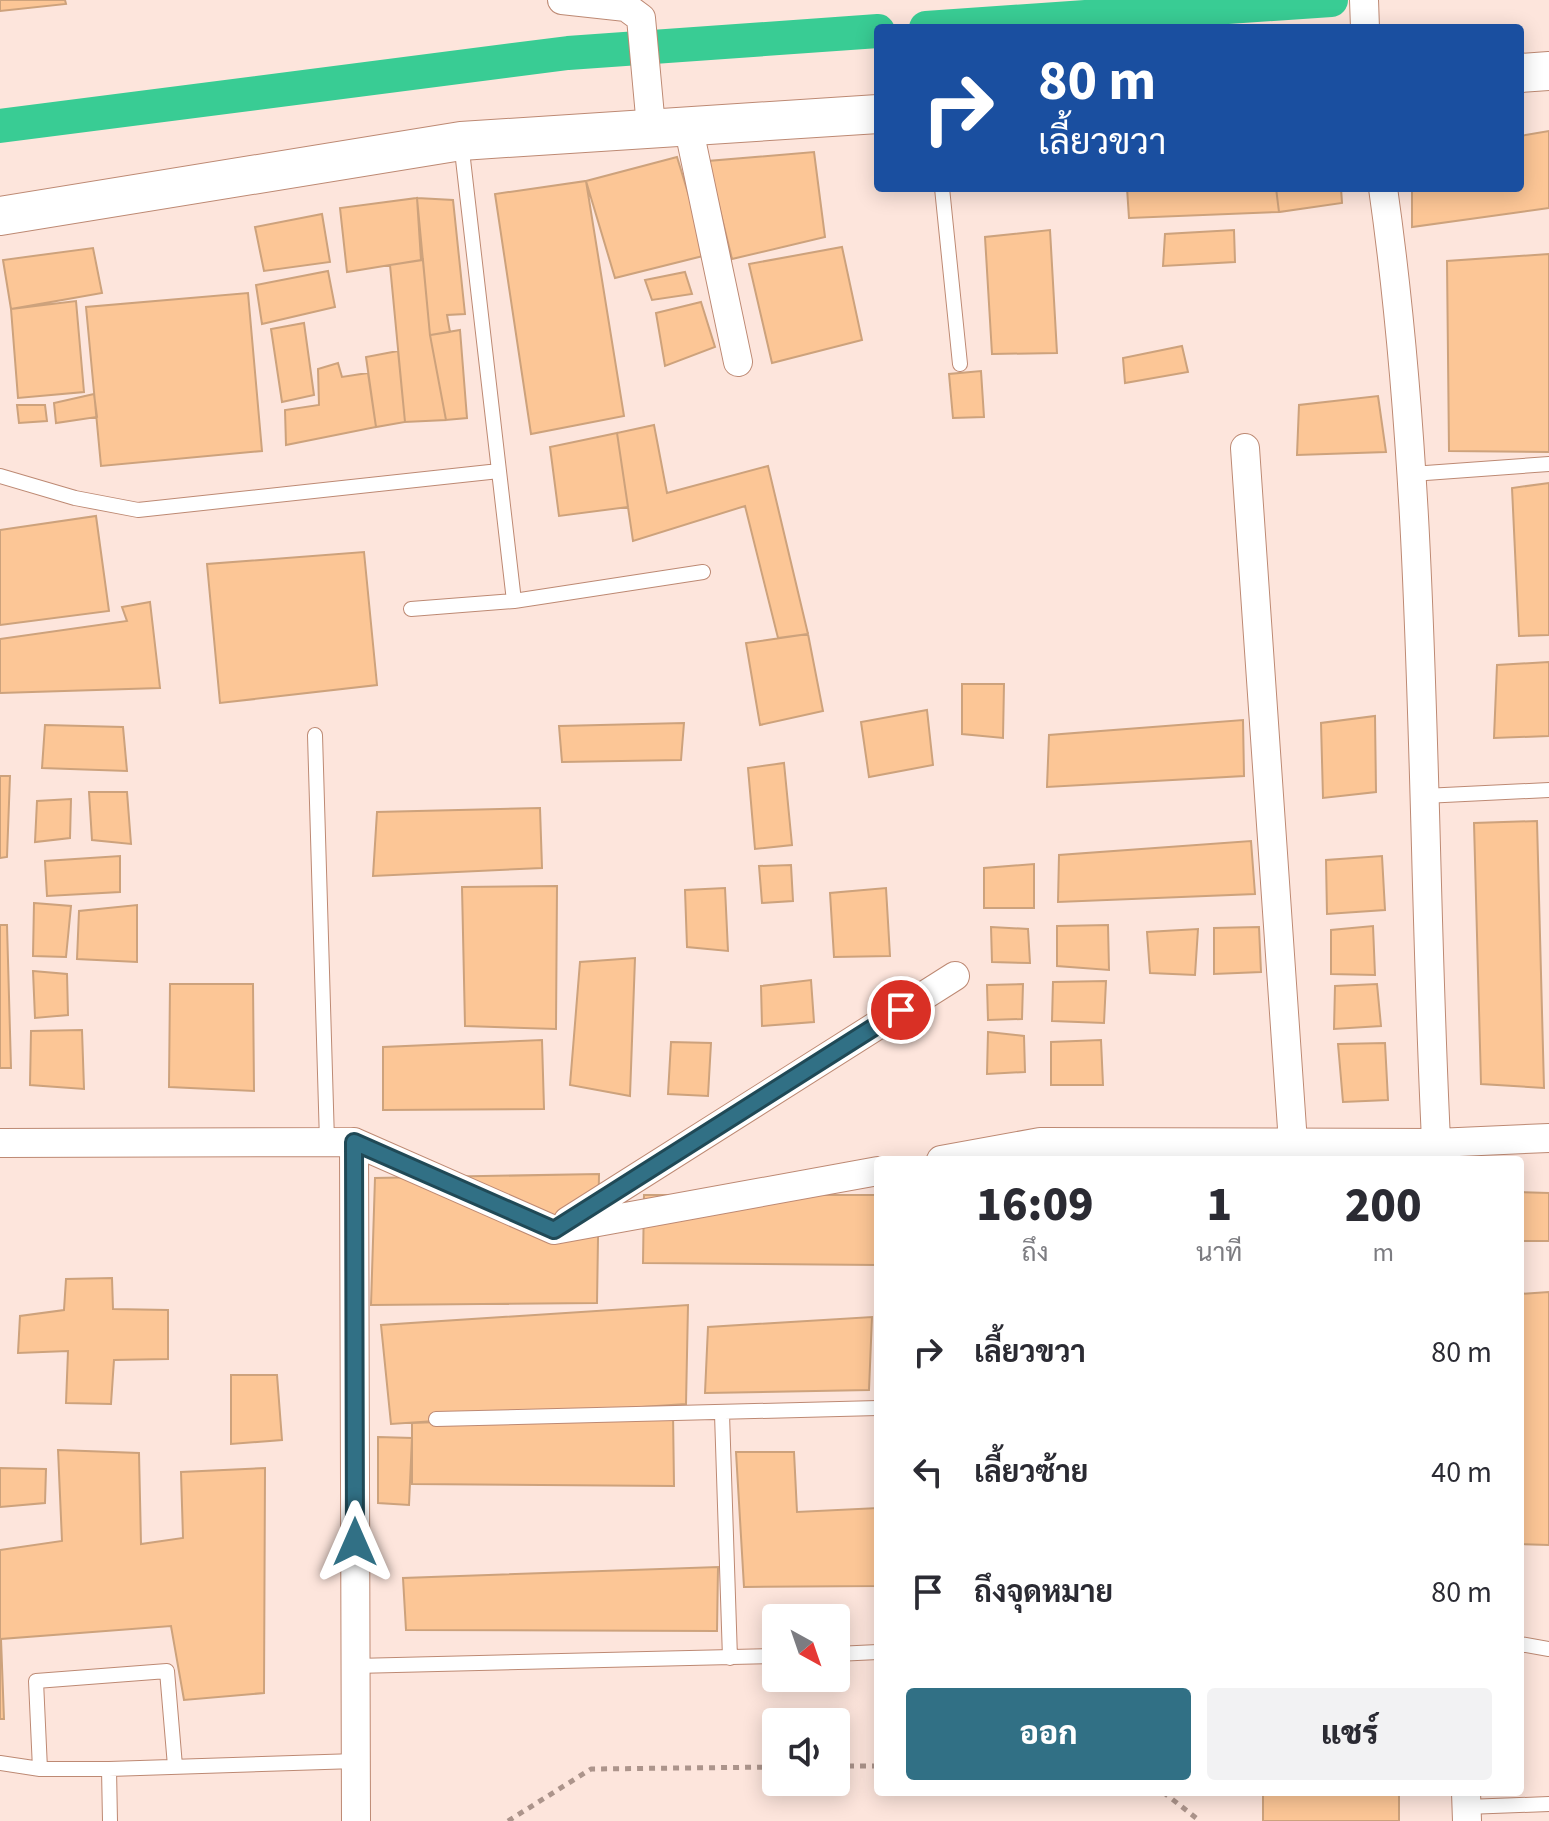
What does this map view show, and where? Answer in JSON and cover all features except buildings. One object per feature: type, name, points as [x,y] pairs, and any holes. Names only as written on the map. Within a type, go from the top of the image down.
[{"type":"street","points":[[562,0],[630,9],[738,362]]},
{"type":"street","points":[[1364,0],[1365,24]]},
{"type":"street","points":[[1524,73],[1549,71]]},
{"type":"street","points":[[0,216],[461,141],[663,120],[874,114]]},
{"type":"street","points":[[1384,192],[1401,313],[1412,474],[1436,1152]]},
{"type":"street","points":[[1245,448],[1293,1143]]},
{"type":"street","points":[[554,1230],[955,976]]},
{"type":"street","points":[[985,1156],[1040,1151],[1293,1143],[1436,1152],[1549,1138]]},
{"type":"street","points":[[340,1142],[355,1666],[356,1821]]},
{"type":"street","points":[[0,1143],[340,1142],[554,1230],[874,1172]]},
{"type":"lane","points":[[461,141],[514,601]]},
{"type":"lane","points":[[942,192],[960,364]]},
{"type":"lane","points":[[1412,474],[1549,464]]},
{"type":"lane","points":[[0,476],[75,498],[138,510],[499,471]]},
{"type":"lane","points":[[411,609],[514,601],[703,572]]},
{"type":"lane","points":[[315,735],[340,1142]]},
{"type":"lane","points":[[1424,796],[1549,790]]},
{"type":"lane","points":[[436,1419],[874,1408]]},
{"type":"lane","points":[[722,1414],[730,1658]]},
{"type":"lane","points":[[1524,1645],[1549,1649]]},
{"type":"lane","points":[[850,1653],[874,1652]]},
{"type":"lane","points":[[355,1666],[762,1657]]},
{"type":"lane","points":[[40,1769],[36,1681],[167,1671],[175,1766]]},
{"type":"lane","points":[[0,1763],[40,1769],[109,1769],[356,1761]]},
{"type":"lane","points":[[109,1769],[110,1821]]},
{"type":"lane","points":[[1466,1807],[1549,1804]]},
{"type":"path","points":[[850,1766],[874,1766]]},
{"type":"path","points":[[508,1821],[591,1769],[762,1767]]},
{"type":"path","points":[[1168,1796],[1200,1821]]},
{"type":"waterway","points":[[984,24],[1331,0]]},
{"type":"waterway","points":[[0,126],[568,53],[874,31]]},
{"type":"route","points":[[355,1542],[354,1142],[554,1230],[901,1010]]}]
